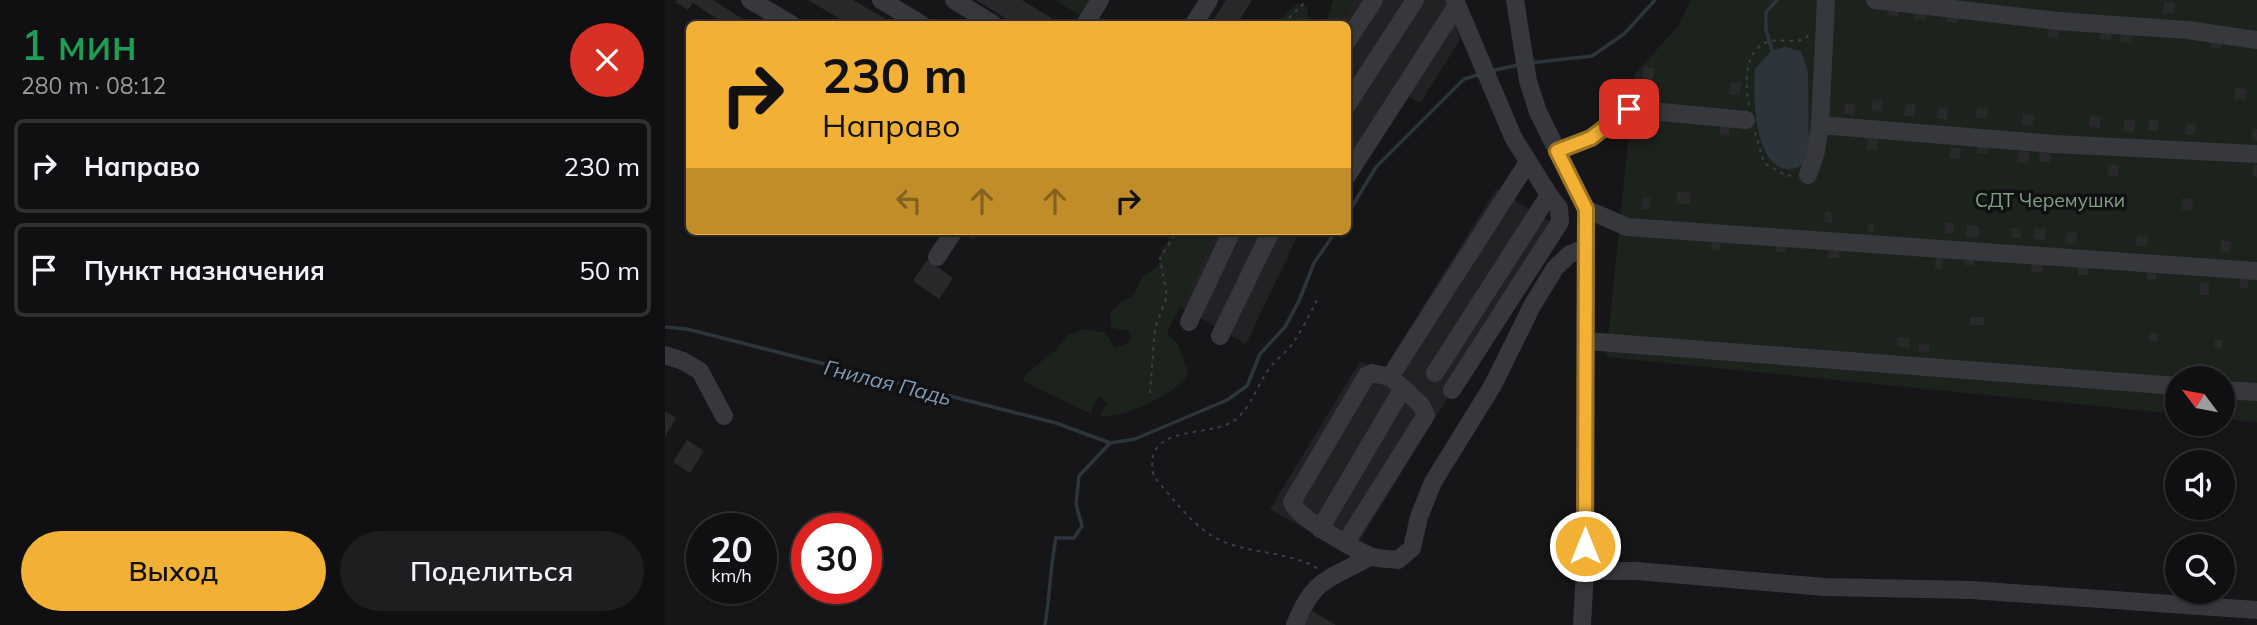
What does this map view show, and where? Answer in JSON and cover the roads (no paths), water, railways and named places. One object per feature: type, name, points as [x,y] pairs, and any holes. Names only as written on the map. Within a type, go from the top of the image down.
[{"type":"street","points":[[750,0],[784,13]]},
{"type":"street","points":[[881,0],[916,21]]},
{"type":"street","points":[[954,0],[988,21]]},
{"type":"street","points":[[1087,21],[1100,0]]},
{"type":"street","points":[[1196,21],[1209,0]]},
{"type":"street","points":[[1351,35],[1374,0]]},
{"type":"street","points":[[1351,99],[1415,0]]},
{"type":"street","points":[[1515,0],[1528,81],[1538,112],[1586,209],[1585,571],[1582,625]]},
{"type":"street","points":[[1808,175],[1816,151],[1820,125],[1826,0]]},
{"type":"street","points":[[1875,0],[2058,21],[2187,30],[2257,40]]},
{"type":"street","points":[[1452,390],[1560,222],[1559,208],[1513,136],[1456,2]]},
{"type":"street","points":[[1351,170],[1456,2]]},
{"type":"street","points":[[1557,151],[1591,138],[1629,109],[1749,120]]},
{"type":"street","points":[[1820,125],[2054,144],[2257,154]]},
{"type":"street","points":[[1320,528],[1397,383],[1528,162]]},
{"type":"street","points":[[1435,373],[1549,195]]},
{"type":"street","points":[[1586,209],[1627,227],[2257,271]]},
{"type":"street","points":[[937,257],[951,235]]},
{"type":"street","points":[[1188,322],[1231,235]]},
{"type":"street","points":[[1220,336],[1269,235]]},
{"type":"street","points":[[1346,542],[1426,415],[1422,405],[1397,383],[1372,373],[1367,375],[1292,502],[1294,509],[1320,528],[1371,556],[1398,560],[1412,548],[1419,517],[1433,482],[1493,385],[1532,306],[1555,268],[1570,254],[1586,248]]},
{"type":"street","points":[[1586,341],[2165,385]]},
{"type":"street","points":[[665,355],[683,360],[700,371],[724,416]]},
{"type":"street","points":[[2235,391],[2257,392]]},
{"type":"street","points":[[1295,625],[1304,601],[1315,587],[1371,556]]},
{"type":"street","points":[[1585,571],[1636,571],[1825,587],[1971,590],[2257,610]]},
{"type":"waterway","points":[[1529,63],[1592,56],[1624,34],[1655,0]]},
{"type":"waterway","points":[[1772,50],[1766,30],[1766,12],[1777,0]]},
{"type":"waterway","points":[[1491,71],[1518,65]]},
{"type":"waterway","points":[[1351,208],[1376,167],[1464,79],[1481,74]]},
{"type":"waterway","points":[[1045,625],[1056,538],[1074,538],[1082,526],[1076,504],[1079,476],[1110,443],[1135,439],[1227,400],[1247,386],[1260,354],[1285,327],[1314,263],[1333,235]]},
{"type":"waterway","name":"Гнилая Падь","points":[[665,327],[687,329],[1056,423],[1110,443]]},
{"type":"park label","name":"СДТ Черемушки","points":[[2050,200]]}]
